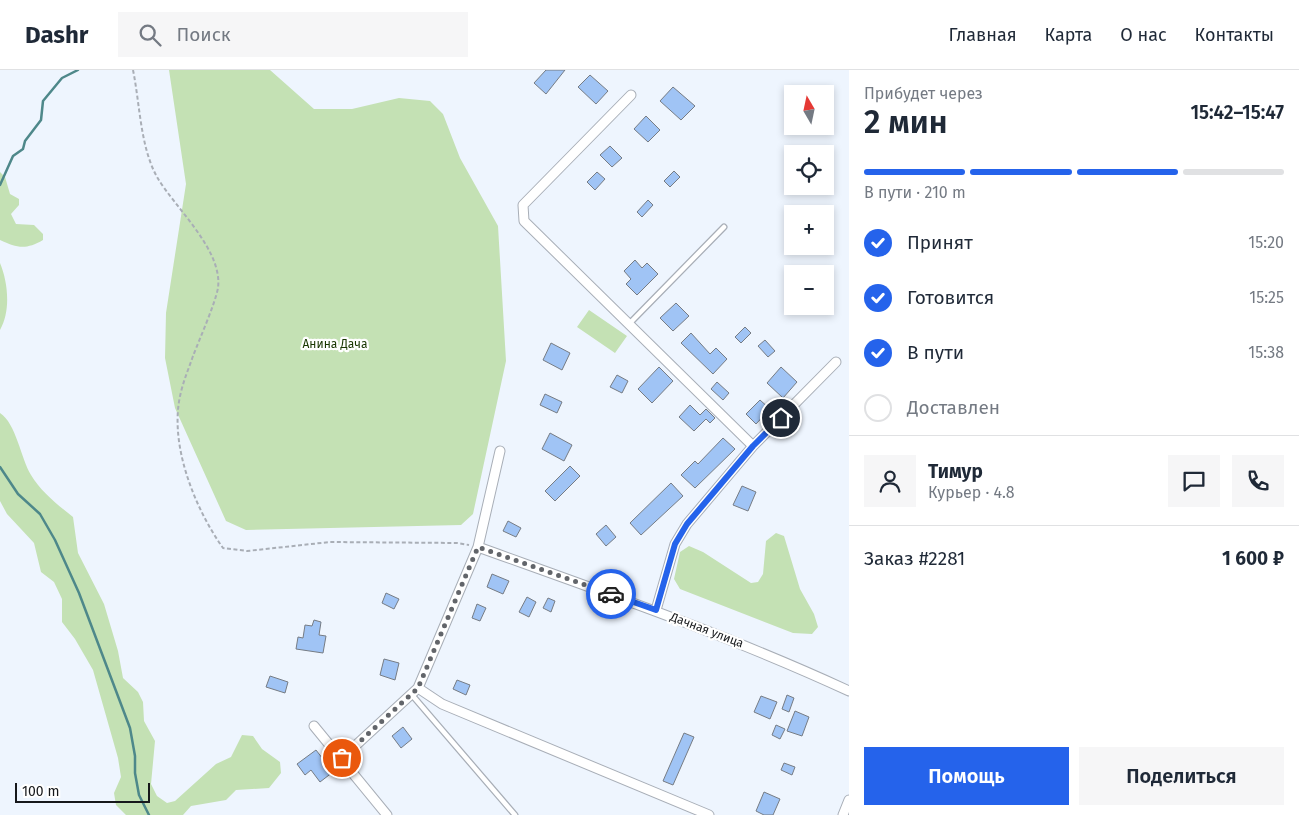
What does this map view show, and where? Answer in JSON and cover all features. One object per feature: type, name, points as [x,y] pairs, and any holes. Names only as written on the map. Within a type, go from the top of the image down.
[{"type":"street","points":[[631,95],[523,205],[522,214],[524,221],[753,446]]},
{"type":"street","points":[[656,610],[675,544],[687,524],[753,446],[836,362]]},
{"type":"street","points":[[342,758],[415,691],[478,547],[500,451]]},
{"type":"street","name":"Дачная улица","points":[[478,547],[656,610],[773,656],[849,691]]},
{"type":"street","points":[[415,691],[709,815]]},
{"type":"street","points":[[314,726],[387,815]]},
{"type":"street","points":[[843,815],[849,800]]},
{"type":"lane","points":[[629,324],[724,227]]},
{"type":"lane","points":[[415,691],[515,815]]},
{"type":"path","points":[[133,70],[146,146],[157,176],[197,231],[216,267],[218,288],[180,392],[177,429],[190,485],[211,531],[223,548],[247,551],[330,542],[458,543],[478,547]]},
{"type":"green space","name":"Анина Дача","points":[[169,70],[270,70],[314,109],[352,109],[399,98],[430,101],[443,114],[460,158],[498,226],[506,361],[473,514],[461,525],[246,530],[226,521],[175,408],[165,358],[166,313],[186,184]]},
{"type":"green space","points":[[0,172],[5,177],[10,194],[19,199],[19,205],[11,214],[16,224],[34,225],[43,234],[43,240],[22,247],[0,240]]},
{"type":"green space","points":[[0,263],[5,279],[7,305],[0,330]]},
{"type":"green space","points":[[589,310],[627,336],[615,353],[577,327]]},
{"type":"green space","points":[[0,413],[10,425],[27,468],[35,481],[50,498],[73,517],[78,553],[104,604],[118,651],[123,678],[138,692],[143,702],[144,721],[155,741],[151,784],[157,796],[167,803],[175,801],[216,764],[231,757],[242,735],[253,736],[262,749],[280,762],[281,773],[269,788],[236,790],[226,800],[191,806],[183,815],[126,815],[116,805],[114,793],[121,777],[118,758],[93,670],[75,639],[62,622],[62,599],[54,582],[41,572],[34,543],[7,514],[0,501]]},
{"type":"green space","points":[[776,533],[784,536],[800,589],[814,614],[818,627],[812,634],[793,633],[680,589],[674,579],[680,552],[689,546],[703,552],[751,583],[758,582],[763,574],[766,541]]},
{"type":"building","points":[[546,70],[565,70],[546,94],[534,83]]},
{"type":"building","points":[[590,75],[608,91],[596,104],[578,87]]},
{"type":"building","points":[[673,87],[695,106],[681,120],[660,101]]},
{"type":"building","points":[[646,116],[660,130],[648,142],[634,129]]},
{"type":"building","points":[[610,146],[622,158],[612,167],[600,155]]},
{"type":"building","points":[[674,171],[680,177],[670,187],[664,181]]},
{"type":"building","points":[[597,172],[605,179],[595,190],[587,182]]},
{"type":"building","points":[[648,200],[653,205],[642,217],[637,212]]},
{"type":"building","points":[[635,260],[642,268],[647,263],[658,274],[637,295],[626,284],[631,279],[624,271]]},
{"type":"building","points":[[676,303],[689,316],[673,331],[660,318]]},
{"type":"building","points":[[745,327],[751,333],[741,343],[735,337]]},
{"type":"building","points":[[691,333],[710,354],[716,348],[727,359],[713,374],[681,343]]},
{"type":"building","points":[[765,340],[775,351],[768,357],[758,346]]},
{"type":"building","points":[[551,343],[570,353],[562,370],[543,360]]},
{"type":"building","points":[[659,367],[673,381],[652,403],[638,389]]},
{"type":"building","points":[[781,367],[797,382],[783,398],[767,383]]},
{"type":"building","points":[[617,375],[628,381],[622,393],[610,387]]},
{"type":"building","points":[[717,382],[729,393],[723,400],[711,389]]},
{"type":"building","points":[[545,394],[562,402],[557,413],[540,405]]},
{"type":"building","points":[[760,400],[770,409],[756,424],[746,414]]},
{"type":"building","points":[[690,405],[700,415],[706,409],[715,418],[710,423],[706,419],[694,431],[679,417]]},
{"type":"building","points":[[550,433],[572,445],[564,461],[542,449]]},
{"type":"building","points":[[723,438],[735,449],[695,488],[681,475],[695,461],[698,464]]},
{"type":"building","points":[[570,466],[580,476],[555,501],[545,491]]},
{"type":"building","points":[[671,483],[683,496],[641,535],[630,523]]},
{"type":"building","points":[[742,486],[756,492],[748,511],[733,505]]},
{"type":"building","points":[[508,521],[521,528],[516,537],[503,531]]},
{"type":"building","points":[[606,525],[616,537],[606,546],[596,534]]},
{"type":"building","points":[[492,574],[509,581],[503,594],[487,587]]},
{"type":"building","points":[[386,593],[399,599],[394,609],[382,603]]},
{"type":"building","points":[[527,597],[536,602],[529,617],[519,612]]},
{"type":"building","points":[[548,598],[555,601],[551,612],[543,608]]},
{"type":"building","points":[[477,604],[486,608],[480,621],[472,618]]},
{"type":"building","points":[[314,620],[321,622],[319,635],[326,636],[323,653],[296,649],[298,637],[303,638],[305,625],[312,626]]},
{"type":"building","points":[[384,659],[399,663],[395,680],[380,675]]},
{"type":"building","points":[[270,676],[288,682],[285,693],[266,687]]},
{"type":"building","points":[[457,680],[470,685],[466,695],[453,689]]},
{"type":"building","points":[[787,695],[794,698],[789,712],[782,709]]},
{"type":"building","points":[[761,696],[777,702],[770,719],[754,712]]},
{"type":"building","points":[[795,711],[809,717],[802,736],[787,731]]},
{"type":"building","points":[[776,725],[785,729],[780,739],[772,735]]},
{"type":"building","points":[[403,727],[412,739],[401,748],[392,736]]},
{"type":"building","points":[[684,733],[694,737],[673,785],[663,781]]},
{"type":"building","points":[[316,750],[333,772],[320,782],[311,770],[305,775],[297,764]]},
{"type":"building","points":[[784,763],[795,767],[792,775],[781,770]]},
{"type":"building","points":[[764,792],[780,799],[773,815],[764,815],[756,811]]},
{"type":"waterway","points":[[0,185],[13,156],[23,149],[25,141],[41,120],[43,101],[62,78],[78,70]]},
{"type":"waterway","points":[[0,467],[18,494],[40,514],[55,540],[79,593],[130,728],[139,795],[149,815]]},
{"type":"way so far","points":[[342,758],[418,688],[478,547],[611,594]]},
{"type":"route","points":[[611,594],[656,610],[675,544],[687,524],[753,446],[781,418]]}]
